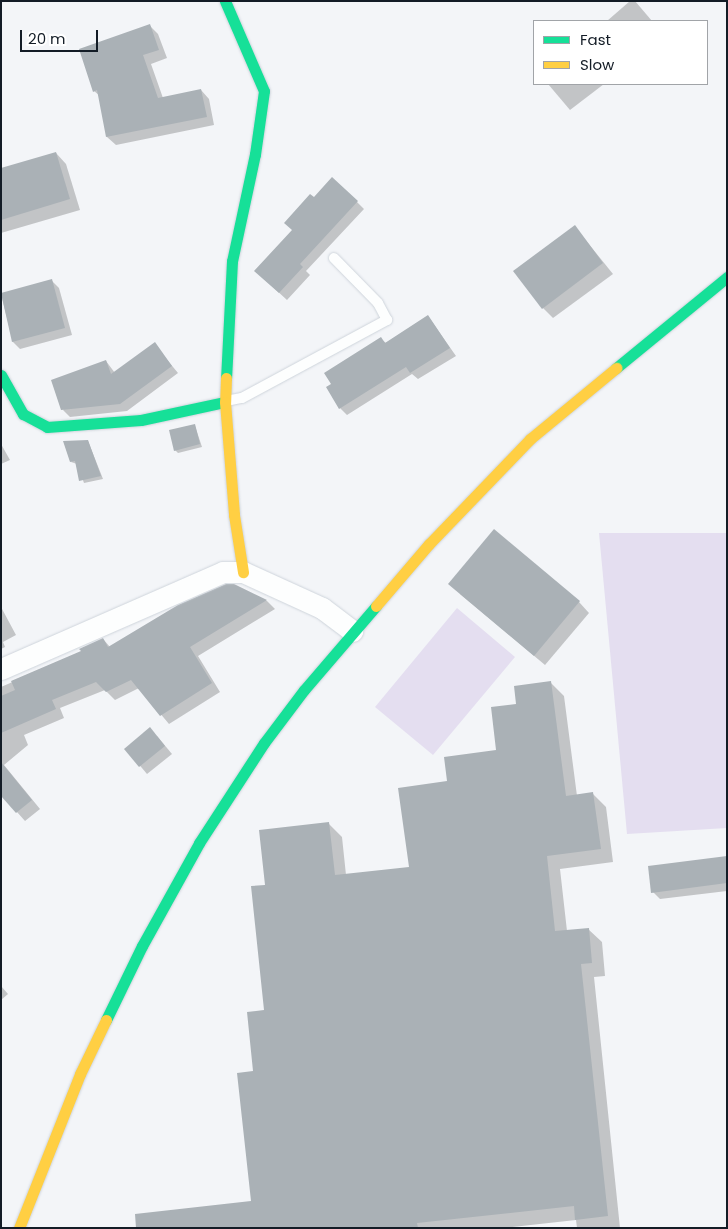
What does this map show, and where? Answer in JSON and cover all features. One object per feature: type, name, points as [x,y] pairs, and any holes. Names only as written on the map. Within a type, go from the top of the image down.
[{"type":"street","points":[[225,1],[264,91],[255,154],[232,261],[225,402],[234,514],[243,572]]},
{"type":"street","points":[[19,1228],[80,1074],[142,946],[199,843],[264,743],[352,631],[475,494],[530,440],[727,277]]},
{"type":"street","points":[[1,376],[23,414],[47,427],[141,420],[225,402]]},
{"type":"street","points":[[1,670],[197,581],[223,572],[243,572],[322,608],[352,631]]},
{"type":"lane","points":[[225,402],[242,398],[387,320],[378,303],[334,258]]},
{"type":"shaded area","points":[[599,533],[727,533],[727,828],[627,834]]},
{"type":"shaded area","points":[[457,608],[515,657],[433,755],[375,707]]},
{"type":"building","points":[[150,24],[159,50],[143,55],[158,98],[201,89],[207,117],[106,137],[97,90],[93,92],[79,49]]},
{"type":"building","points":[[56,152],[70,199],[1,220],[1,168]]},
{"type":"building","points":[[332,177],[358,201],[300,264],[303,267],[279,293],[254,271],[292,230],[284,223],[310,194],[314,197]]},
{"type":"building","points":[[575,225],[603,263],[542,309],[513,271]]},
{"type":"building","points":[[52,279],[65,328],[12,342],[1,293]]},
{"type":"building","points":[[428,315],[450,348],[410,373],[406,367],[339,409],[326,387],[331,384],[324,373],[381,337],[385,343]]},
{"type":"building","points":[[155,342],[172,366],[120,404],[61,410],[51,380],[106,360],[111,374]]},
{"type":"building","points":[[195,424],[200,444],[174,451],[169,430]]},
{"type":"building","points":[[88,440],[101,476],[79,481],[75,461],[70,462],[63,441]]},
{"type":"building","points":[[494,529],[580,601],[534,656],[448,584]]},
{"type":"building","points":[[226,584],[234,584],[267,600],[190,647],[212,683],[160,716],[131,680],[106,692],[96,682],[52,700],[56,709],[1,733],[1,696],[15,690],[11,681],[81,651],[79,649],[103,638],[108,647],[178,605]]},
{"type":"building","points":[[551,681],[566,796],[593,792],[601,849],[547,856],[555,931],[589,928],[592,963],[581,964],[608,1216],[575,1220],[574,1206],[417,1223],[418,1228],[136,1228],[135,1214],[251,1201],[237,1073],[253,1071],[247,1012],[264,1010],[251,886],[265,885],[259,830],[329,822],[335,875],[409,867],[398,788],[447,781],[444,757],[496,750],[491,707],[516,704],[514,686]]},
{"type":"building","points":[[150,727],[165,746],[139,767],[124,749]]},
{"type":"building","points":[[1,762],[32,800],[16,813],[1,796]]},
{"type":"building","points":[[727,856],[727,883],[651,893],[648,866]]},
{"type":"traffic: fast","points":[[225,1],[264,91],[255,154],[232,261],[226,378]]},
{"type":"traffic: fast","points":[[616,368],[727,277]]},
{"type":"traffic: fast","points":[[1,375],[23,414],[47,427],[141,420],[225,402]]},
{"type":"traffic: fast","points":[[106,1020],[142,946],[199,843],[264,743],[304,690],[376,606]]},
{"type":"traffic: slow","points":[[376,606],[429,544],[530,439],[616,368]]},
{"type":"traffic: slow","points":[[226,378],[225,402],[234,515],[243,572]]},
{"type":"traffic: slow","points":[[19,1228],[80,1074],[106,1020]]}]
